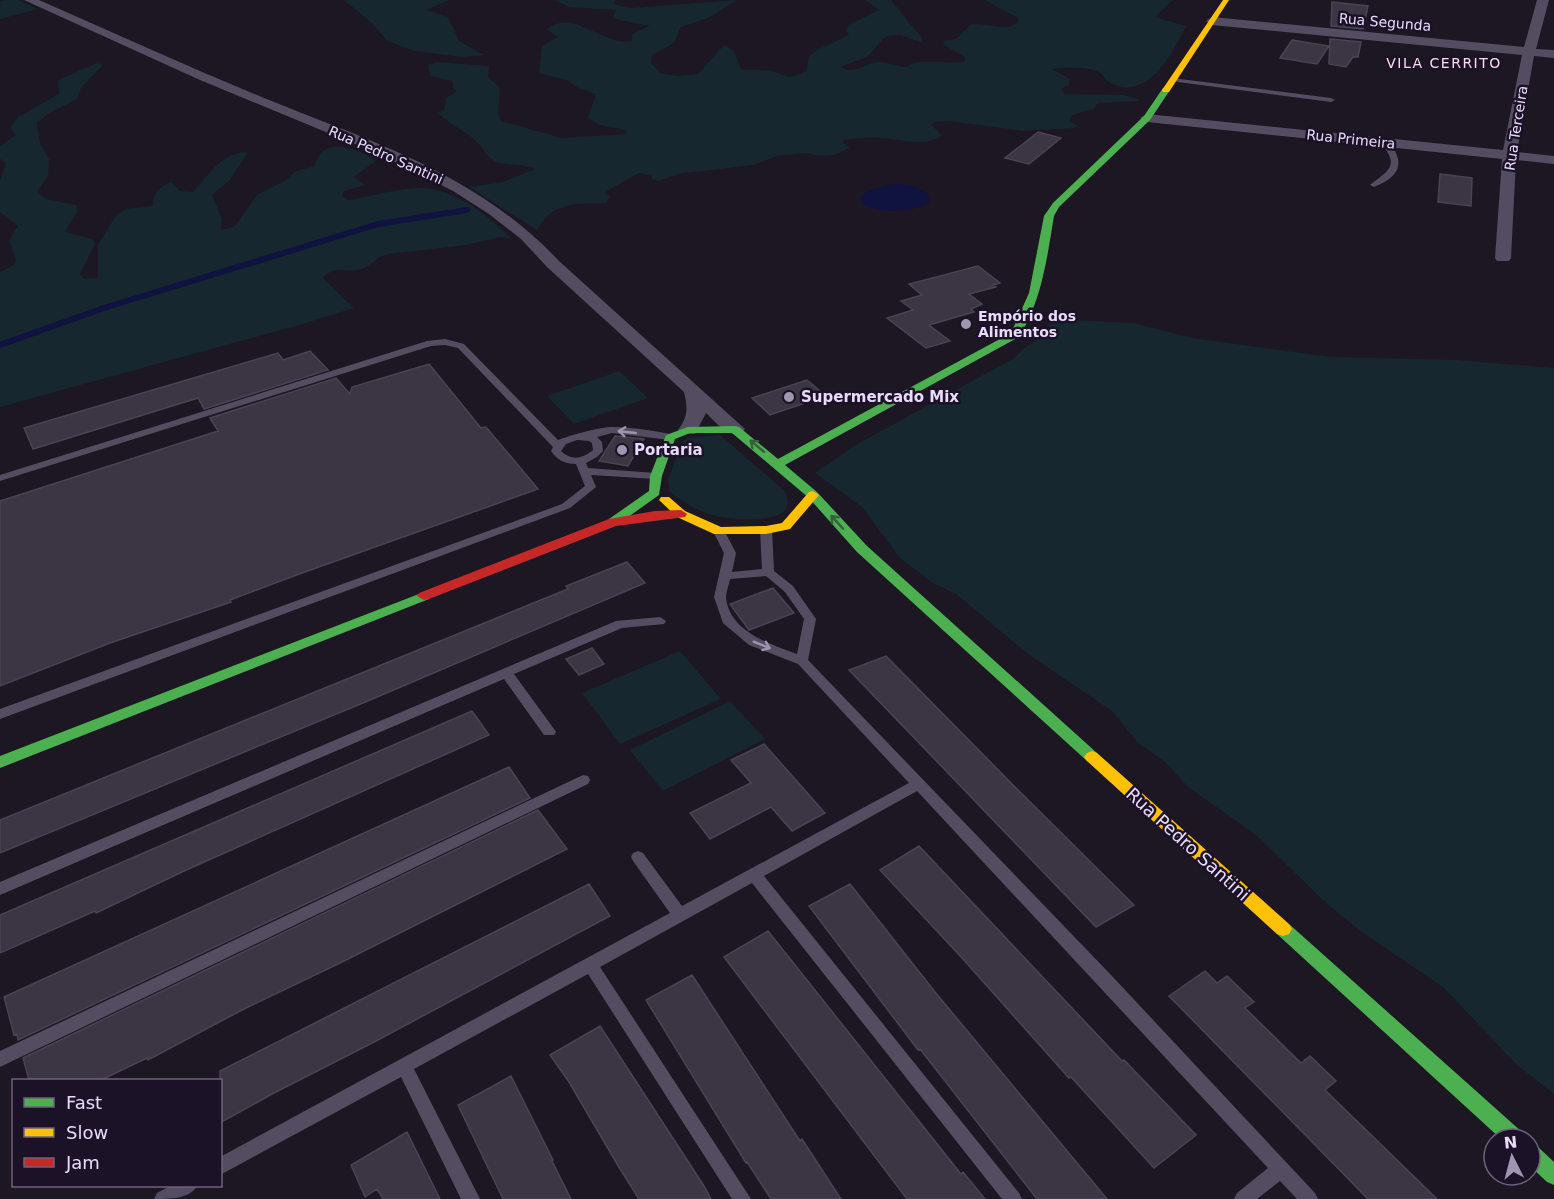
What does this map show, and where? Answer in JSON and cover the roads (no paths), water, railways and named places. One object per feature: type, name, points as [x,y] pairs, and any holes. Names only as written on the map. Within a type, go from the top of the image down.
[{"type":"street","name":"Rua Pedro Santini","points":[[30,0],[261,101],[357,140],[471,195],[522,231],[539,246],[553,264],[735,429],[813,495],[862,549],[1502,1127]]},
{"type":"street","points":[[778,464],[1015,335],[1025,322],[1032,303],[1052,210],[1147,118],[1226,0]]},
{"type":"street","name":"Rua Terceira","points":[[1503,258],[1509,155],[1529,51],[1543,0]]},
{"type":"street","name":"Rua Segunda","points":[[1212,21],[1554,54]]},
{"type":"street","name":"Rua Primeira","points":[[1147,118],[1554,160]]},
{"type":"street","points":[[613,522],[655,492],[657,476],[679,433],[695,421],[698,411],[692,389]]},
{"type":"street","points":[[679,433],[735,429]]},
{"type":"street","points":[[655,492],[681,514],[719,531],[766,530],[786,526],[804,530]]},
{"type":"street","points":[[786,526],[813,495]]},
{"type":"street","points":[[0,762],[613,522],[655,515],[681,514]]},
{"type":"street","name":"Rua Pedro Santini","points":[[832,537],[862,549]]},
{"type":"street","points":[[1542,1164],[1554,1175]]},
{"type":"lane","points":[[1172,80],[1331,100]]},
{"type":"lane","points":[[1374,185],[1388,178],[1395,168],[1396,159],[1384,142]]},
{"type":"lane","points":[[0,478],[430,343],[445,342],[461,346],[558,446],[559,456],[582,466],[657,476]]},
{"type":"lane","points":[[558,446],[568,439],[612,430],[679,433]]},
{"type":"lane","points":[[582,466],[598,451],[597,442],[584,437]]},
{"type":"lane","points":[[0,714],[566,506],[591,486],[582,466]]},
{"type":"lane","points":[[766,530],[768,572]]},
{"type":"lane","points":[[719,531],[730,553],[720,597],[727,620],[753,642],[802,661],[1309,1199]]},
{"type":"lane","points":[[725,576],[768,572],[789,589],[810,619],[802,661]]},
{"type":"lane","points":[[0,889],[620,624],[660,621]]},
{"type":"lane","points":[[506,672],[549,732]]},
{"type":"lane","points":[[0,1059],[583,780]]},
{"type":"lane","points":[[222,1166],[919,784]]},
{"type":"lane","points":[[638,857],[680,915]]},
{"type":"lane","points":[[754,874],[1013,1199]]},
{"type":"lane","points":[[590,964],[742,1199]]},
{"type":"lane","points":[[404,1066],[471,1199]]},
{"type":"lane","points":[[1243,1199],[1280,1170]]},
{"type":"waterway","points":[[0,345],[104,308],[378,224],[467,210]]},
{"type":"place","name":"Empório dos Alimentos","points":[[966,324]]},
{"type":"place","name":"Supermercado Mix","points":[[789,397]]},
{"type":"place","name":"Portaria","points":[[622,450]]},
{"type":"district","name":"VILA CERRITO","points":[[1444,63]]}]
